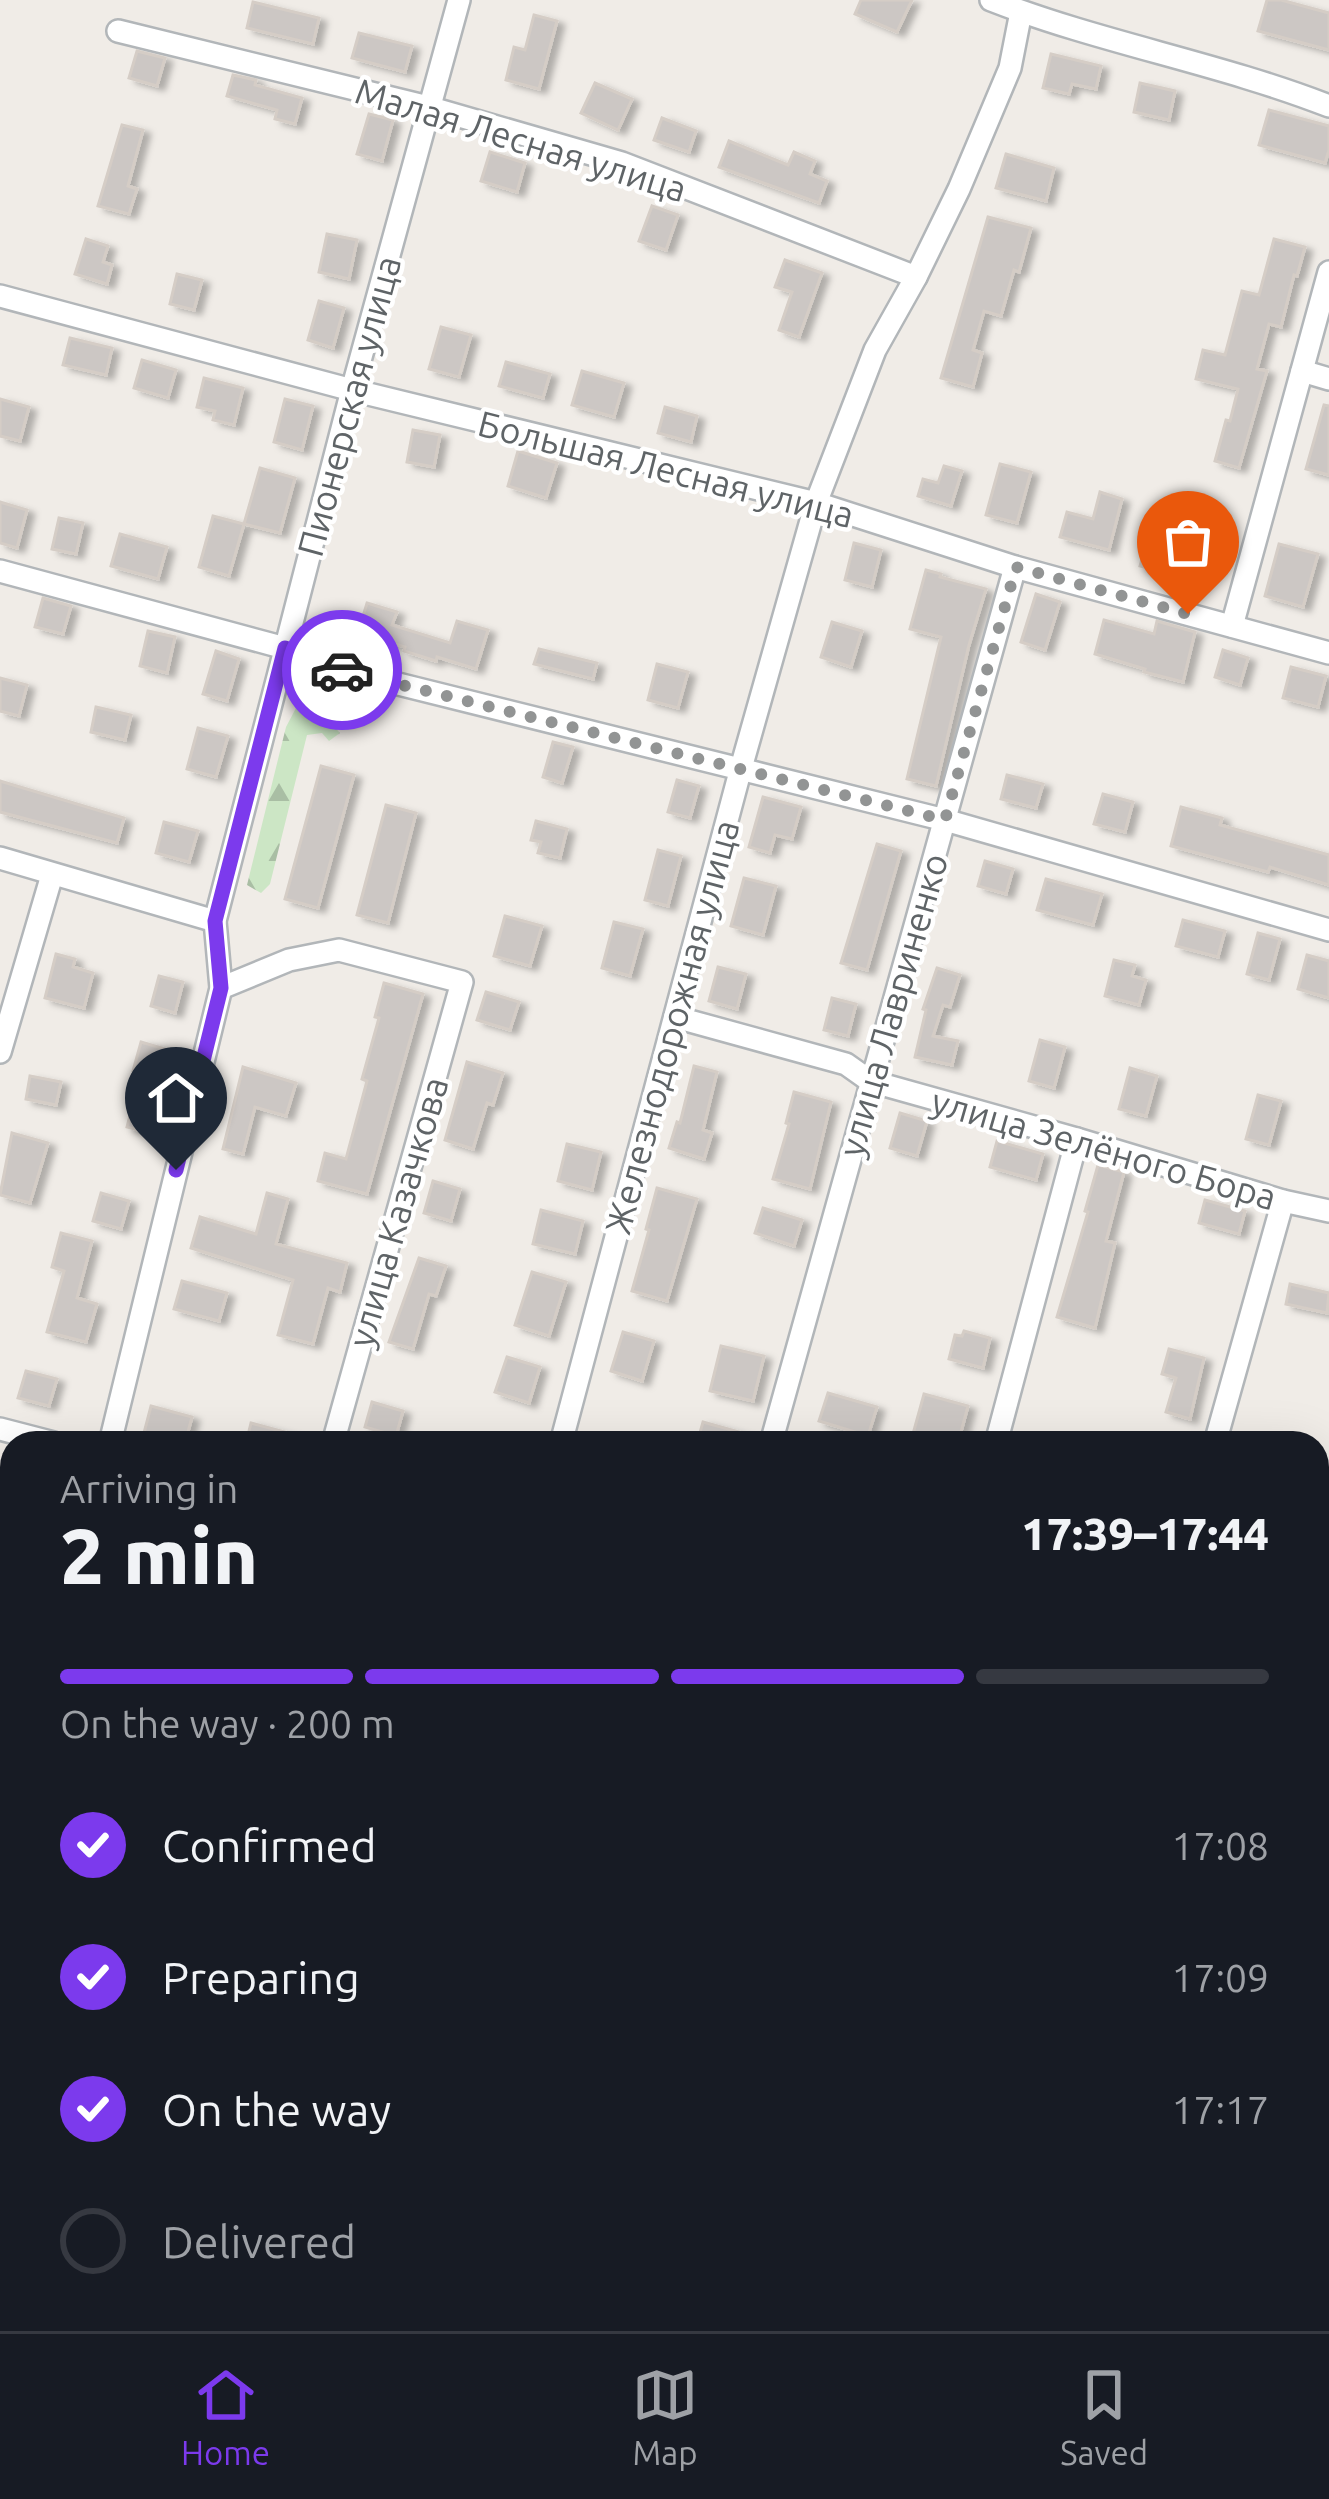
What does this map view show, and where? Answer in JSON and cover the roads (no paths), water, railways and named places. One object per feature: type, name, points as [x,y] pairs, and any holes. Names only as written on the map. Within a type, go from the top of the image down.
[{"type":"street","name":"Пионерская улица","points":[[113,1431],[221,988],[215,921],[459,0]]},
{"type":"street","points":[[992,0],[1275,85],[1329,106]]},
{"type":"street","name":"Железнодорожная улица","points":[[564,1431],[816,503],[875,350],[916,277],[1010,68],[1021,11]]},
{"type":"street","name":"Малая Лесная улица","points":[[118,31],[428,107],[622,163],[916,277]]},
{"type":"street","points":[[1232,626],[1329,272]]},
{"type":"street","name":"Большая Лесная улица","points":[[0,296],[352,390],[816,503],[1016,567],[1329,652]]},
{"type":"street","points":[[1302,371],[1329,379]]},
{"type":"street","name":"улица Лавриненко","points":[[774,1431],[1016,567]]},
{"type":"street","points":[[0,571],[285,648],[342,670],[945,820],[1329,930]]},
{"type":"street","points":[[0,858],[215,921]]},
{"type":"street","points":[[0,1052],[52,875]]},
{"type":"street","name":"улица Казачкова","points":[[221,988],[289,959],[339,950],[462,982],[336,1431]]},
{"type":"street","name":"улица Зелёного Бора","points":[[675,1017],[847,1064],[870,1082],[1077,1138],[1283,1202],[1329,1211]]},
{"type":"street","points":[[999,1431],[1077,1138]]},
{"type":"street","points":[[1218,1431],[1283,1202]]}]
